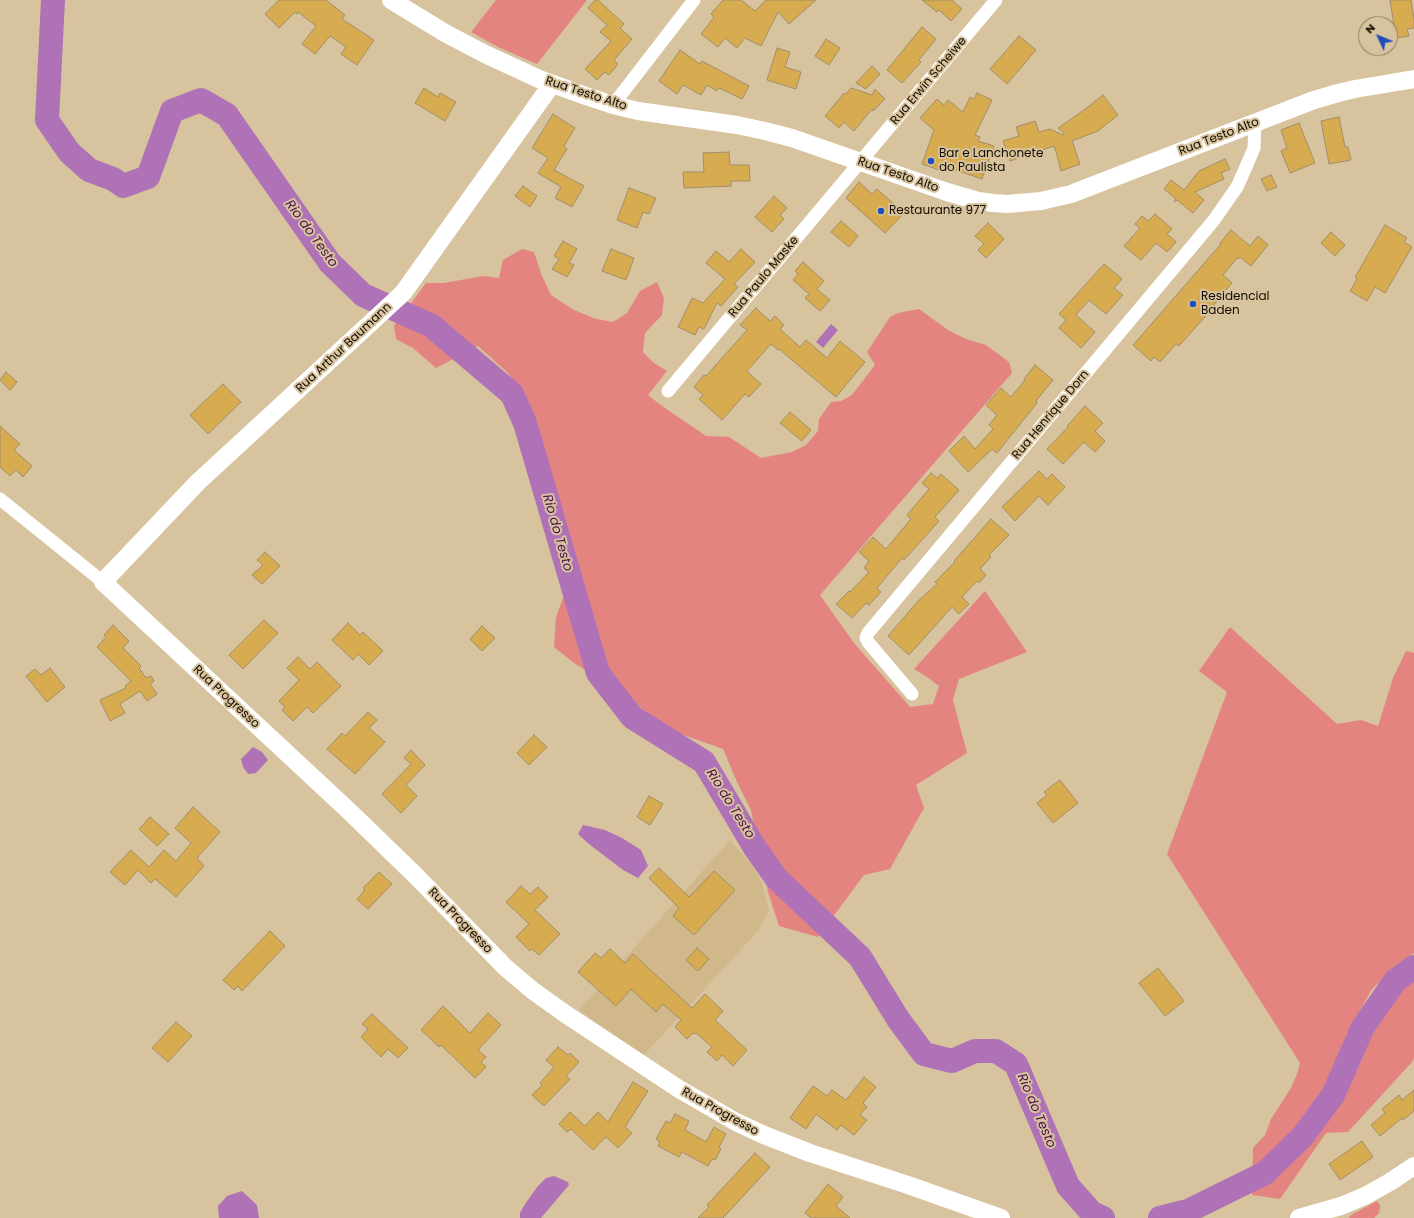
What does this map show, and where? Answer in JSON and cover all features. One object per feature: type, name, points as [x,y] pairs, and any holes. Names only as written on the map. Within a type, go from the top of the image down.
[{"type":"street","name":"Rua Testo Alto","points":[[391,0],[445,33],[485,54],[552,84],[613,105],[638,111],[765,131],[792,138],[946,192],[978,201],[1007,204],[1041,201],[1071,194],[1255,123],[1338,93],[1414,80]]},
{"type":"street","points":[[613,105],[694,0]]},
{"type":"street","name":"Rua Erwin Scheiwe","points":[[861,162],[996,0]]},
{"type":"street","name":"Rua Arthur Baumann","points":[[103,582],[198,482],[403,293],[552,84]]},
{"type":"street","name":"Rua Henrique Dorn","points":[[912,694],[868,642],[866,638],[868,633],[1218,214],[1237,186],[1254,148],[1255,123]]},
{"type":"street","name":"Rua Paulo Maske","points":[[668,391],[861,162]]},
{"type":"street","name":"Rua Progresso","points":[[0,499],[103,582],[349,811],[415,875],[505,967],[532,990],[564,1013],[679,1089],[736,1122],[810,1153],[908,1185],[1001,1218]]},
{"type":"street","points":[[1299,1218],[1341,1212],[1414,1166]]},
{"type":"shaded area","points":[[496,0],[587,0],[537,64],[498,47],[471,32]]},
{"type":"shaded area","points":[[522,249],[534,252],[542,276],[551,295],[574,310],[596,319],[613,322],[627,313],[640,291],[657,282],[664,298],[662,315],[645,333],[643,352],[654,363],[667,371],[648,395],[706,436],[729,437],[761,458],[792,452],[806,445],[818,431],[819,419],[831,402],[841,401],[852,395],[875,365],[867,352],[890,317],[898,313],[919,309],[948,330],[966,339],[986,345],[1009,362],[1012,373],[820,595],[854,643],[910,707],[933,704],[939,686],[914,669],[985,591],[1027,652],[959,679],[953,700],[967,753],[916,785],[924,808],[890,869],[864,875],[818,937],[779,926],[768,892],[751,810],[723,749],[678,733],[647,713],[624,694],[574,663],[554,647],[556,617],[576,564],[548,472],[534,417],[508,373],[478,346],[436,368],[413,348],[396,339],[394,326],[426,283],[444,283],[483,276],[499,278],[503,260]]},
{"type":"shaded area","points":[[831,324],[838,330],[823,348],[816,342]]},
{"type":"shaded area","points":[[1230,627],[1337,724],[1361,720],[1378,726],[1393,678],[1406,651],[1414,653],[1414,953],[1372,989],[1360,1011],[1414,972],[1414,1058],[1348,1132],[1326,1133],[1280,1199],[1252,1195],[1253,1148],[1265,1135],[1271,1119],[1291,1088],[1300,1063],[1167,854],[1227,692],[1199,671]]},
{"type":"shaded area","points":[[253,747],[262,752],[268,760],[256,773],[248,774],[243,767],[241,759]]},
{"type":"shaded area","points":[[583,825],[605,830],[622,838],[641,850],[648,866],[638,878],[623,870],[578,834]]},
{"type":"shaded area","points":[[730,840],[752,866],[762,883],[769,911],[758,931],[644,1055],[579,1010]]},
{"type":"shaded area","points":[[554,1176],[568,1182],[569,1185],[541,1218],[520,1218],[520,1213],[525,1204],[538,1186],[546,1178]]},
{"type":"shaded area","points":[[242,1191],[257,1205],[259,1218],[219,1218],[218,1206],[227,1196]]},
{"type":"shaded area","points":[[1377,1201],[1380,1205],[1379,1213],[1374,1218],[1349,1218],[1351,1215]]},
{"type":"building","points":[[279,0],[326,0],[345,15],[342,19],[374,40],[357,65],[341,54],[346,47],[330,36],[315,54],[302,44],[316,26],[298,12],[297,14],[295,12],[279,28],[265,14]]},
{"type":"building","points":[[595,0],[598,0],[624,24],[620,28],[632,39],[614,60],[618,64],[609,75],[605,72],[597,80],[585,69],[611,41],[600,32],[607,25],[588,8]]},
{"type":"building","points":[[723,0],[741,0],[755,11],[766,0],[816,0],[789,24],[778,12],[761,46],[745,38],[737,48],[725,38],[718,47],[701,34],[714,17],[711,14]]},
{"type":"building","points":[[922,0],[952,0],[962,9],[951,21],[939,10],[937,12]]},
{"type":"building","points":[[1390,0],[1411,0],[1414,28],[1407,29],[1409,36],[1398,38],[1398,16],[1393,16]]},
{"type":"building","points":[[922,27],[936,39],[919,60],[921,62],[902,83],[887,70]]},
{"type":"building","points":[[1019,36],[1036,50],[1007,84],[990,69]]},
{"type":"building","points":[[826,39],[840,48],[829,65],[815,56]]},
{"type":"building","points":[[777,48],[790,52],[785,67],[801,72],[796,89],[767,80]]},
{"type":"building","points":[[680,50],[700,64],[702,61],[749,86],[742,99],[719,88],[717,91],[707,85],[701,95],[683,85],[677,94],[659,81]]},
{"type":"building","points":[[872,66],[880,74],[866,89],[856,83]]},
{"type":"building","points":[[424,88],[438,97],[440,93],[456,102],[445,121],[415,103]]},
{"type":"building","points":[[851,88],[872,95],[875,89],[885,99],[873,111],[872,109],[854,131],[844,122],[839,128],[825,116],[844,93],[846,94]]},
{"type":"building","points":[[977,93],[992,100],[975,135],[980,137],[978,141],[994,146],[982,179],[947,167],[945,172],[922,164],[934,130],[920,118],[937,99],[944,105],[948,100],[963,112],[970,97],[974,99]]},
{"type":"building","points":[[1103,95],[1118,115],[1098,131],[1072,141],[1080,164],[1061,171],[1054,146],[1010,161],[1003,141],[1019,136],[1016,127],[1035,121],[1039,132],[1050,129],[1063,135],[1064,133],[1058,128]]},
{"type":"building","points":[[553,114],[575,128],[564,146],[567,149],[554,170],[584,186],[572,207],[555,198],[561,187],[538,173],[548,158],[532,148]]},
{"type":"building","points":[[1339,117],[1345,147],[1348,147],[1351,160],[1329,164],[1321,121]]},
{"type":"building","points":[[1299,123],[1315,163],[1290,173],[1281,151],[1287,148],[1281,130]]},
{"type":"building","points":[[729,152],[730,165],[749,165],[750,181],[731,181],[731,186],[684,188],[683,172],[704,172],[703,153]]},
{"type":"building","points":[[1225,159],[1230,169],[1221,173],[1224,179],[1195,192],[1204,200],[1193,213],[1177,200],[1174,202],[1176,199],[1164,189],[1171,180],[1184,190],[1199,171]]},
{"type":"building","points":[[1271,175],[1277,187],[1267,191],[1261,179]]},
{"type":"building","name":"Restaurante 977","points":[[859,182],[872,194],[877,189],[904,213],[885,233],[846,198]]},
{"type":"building","points":[[523,186],[537,196],[530,207],[515,196]]},
{"type":"building","points":[[629,188],[656,198],[649,214],[643,212],[637,228],[617,220]]},
{"type":"building","points":[[774,196],[787,208],[780,215],[784,219],[772,232],[755,217]]},
{"type":"building","points":[[1155,214],[1172,229],[1167,234],[1176,242],[1167,252],[1156,243],[1141,260],[1124,246],[1140,228],[1135,224],[1142,216],[1148,221]]},
{"type":"building","points":[[841,221],[858,236],[849,247],[831,232]]},
{"type":"building","points":[[988,223],[1004,239],[986,258],[978,250],[984,244],[975,236]]},
{"type":"building","points":[[1385,225],[1407,238],[1404,242],[1412,247],[1385,293],[1375,287],[1367,301],[1350,291],[1357,279],[1355,277]]},
{"type":"building","points":[[1231,230],[1250,246],[1258,236],[1268,245],[1251,266],[1240,257],[1238,259],[1237,258],[1223,275],[1232,283],[1212,307],[1213,308],[1179,346],[1176,344],[1160,362],[1154,357],[1151,361],[1133,345],[1221,244],[1220,243]]},
{"type":"building","points":[[1331,232],[1345,245],[1335,256],[1321,243]]},
{"type":"building","points":[[563,241],[577,249],[569,263],[574,265],[567,277],[552,269],[559,259],[554,256]]},
{"type":"building","points":[[611,249],[634,258],[626,280],[602,271]]},
{"type":"building","points":[[741,249],[755,262],[734,284],[738,287],[721,306],[717,303],[704,329],[699,327],[695,335],[678,327],[692,298],[703,303],[725,279],[706,263],[716,251],[729,262]]},
{"type":"building","points":[[803,262],[824,281],[817,289],[830,300],[820,311],[805,298],[809,294],[793,280],[798,274],[795,271]]},
{"type":"building","points":[[1104,264],[1122,279],[1114,288],[1123,295],[1106,314],[1089,300],[1076,315],[1095,332],[1081,348],[1059,328],[1066,320],[1059,314]]},
{"type":"building","points":[[756,308],[770,321],[775,316],[784,325],[780,329],[800,347],[806,340],[827,358],[840,341],[865,362],[836,397],[771,344],[747,371],[761,384],[749,397],[745,394],[722,420],[699,399],[703,395],[694,387],[704,375],[706,376],[747,330],[740,325]]},
{"type":"building","points":[[1035,365],[1053,380],[1036,401],[1037,403],[997,453],[992,449],[968,472],[949,451],[964,436],[975,449],[993,429],[989,425],[997,415],[986,405],[1001,388],[1011,397]]},
{"type":"building","points":[[6,372],[17,382],[10,390],[0,380]]},
{"type":"building","points":[[223,384],[241,402],[208,434],[190,415]]},
{"type":"building","points":[[1085,406],[1103,423],[1095,431],[1105,441],[1095,452],[1084,442],[1063,464],[1047,449]]},
{"type":"building","points":[[790,412],[811,430],[802,441],[780,423]]},
{"type":"building","points":[[0,426],[20,444],[14,450],[32,466],[23,477],[16,470],[10,476],[0,467]]},
{"type":"building","points":[[1039,471],[1047,479],[1052,474],[1065,487],[1048,505],[1039,496],[1015,521],[1002,507]]},
{"type":"building","points":[[931,473],[937,478],[941,474],[959,490],[935,517],[939,521],[904,560],[902,558],[877,588],[881,592],[869,605],[866,603],[852,618],[836,604],[869,572],[864,568],[869,561],[859,552],[873,537],[886,549],[911,519],[907,515],[929,489],[922,483]]},
{"type":"building","points":[[991,519],[1009,535],[989,555],[991,557],[980,569],[986,575],[979,583],[977,581],[962,597],[969,604],[959,614],[952,607],[909,655],[888,636],[918,601],[937,584],[935,582],[955,562],[954,561]]},
{"type":"building","points":[[265,552],[280,566],[262,584],[252,575],[263,565],[257,560]]},
{"type":"building","points":[[264,620],[278,633],[243,669],[229,655]]},
{"type":"building","points":[[348,623],[360,635],[363,632],[383,651],[369,665],[358,654],[353,660],[332,640]]},
{"type":"building","points":[[113,625],[129,641],[123,648],[141,666],[139,668],[146,678],[151,676],[154,681],[150,684],[157,694],[147,701],[140,691],[120,704],[125,713],[110,721],[100,700],[126,688],[125,686],[131,681],[97,647],[106,637],[104,635]]},
{"type":"building","points":[[482,626],[495,638],[482,651],[470,639]]},
{"type":"building","points":[[298,657],[310,669],[317,662],[341,686],[313,713],[307,707],[293,721],[282,710],[285,707],[279,701],[299,680],[287,668]]},
{"type":"building","points":[[50,668],[65,687],[47,702],[26,676],[35,669],[41,675]]},
{"type":"building","points":[[368,712],[377,720],[369,728],[385,742],[355,774],[327,749],[342,733],[345,736]]},
{"type":"building","points":[[534,735],[547,747],[529,765],[517,753]]},
{"type":"building","points":[[411,750],[425,765],[406,785],[417,796],[401,813],[382,794],[411,764],[404,758]]},
{"type":"building","points":[[1060,780],[1078,803],[1053,823],[1037,803],[1047,795],[1044,792]]},
{"type":"building","points":[[649,796],[663,804],[650,825],[637,817]]},
{"type":"building","points":[[193,807],[220,832],[197,858],[204,866],[176,897],[155,879],[151,883],[138,870],[125,885],[110,872],[131,850],[149,867],[164,850],[176,861],[191,843],[175,828]]},
{"type":"building","points":[[150,817],[169,834],[157,846],[139,829]]},
{"type":"building","points":[[659,868],[689,897],[714,871],[735,890],[694,935],[673,916],[679,908],[649,878]]},
{"type":"building","points":[[379,872],[392,884],[368,909],[357,899],[365,890],[363,888]]},
{"type":"building","points":[[521,886],[530,894],[538,887],[548,897],[535,910],[560,934],[539,955],[532,949],[530,951],[516,937],[529,924],[506,902]]},
{"type":"building","points":[[270,931],[285,946],[242,991],[238,986],[234,990],[223,980]]},
{"type":"building","points":[[697,948],[709,959],[698,971],[686,960]]},
{"type":"building","points":[[610,949],[625,963],[633,954],[692,1008],[705,994],[723,1011],[715,1020],[747,1050],[733,1066],[722,1055],[717,1061],[707,1052],[712,1047],[696,1033],[693,1033],[687,1039],[675,1027],[681,1020],[663,1004],[656,1012],[631,989],[616,1006],[578,972],[595,953],[601,958]]},
{"type":"building","points":[[1158,968],[1184,1001],[1165,1016],[1139,983]]},
{"type":"building","points":[[443,1006],[470,1033],[488,1013],[501,1025],[478,1050],[486,1057],[481,1062],[486,1067],[475,1078],[441,1045],[439,1047],[421,1030]]},
{"type":"building","points":[[372,1014],[408,1048],[398,1058],[388,1049],[381,1057],[361,1037],[368,1029],[362,1024]]},
{"type":"building","points":[[176,1022],[192,1036],[168,1062],[152,1048]]},
{"type":"building","points":[[558,1047],[568,1055],[570,1053],[579,1062],[566,1076],[570,1079],[544,1106],[532,1095],[542,1085],[540,1083],[554,1067],[546,1060]]},
{"type":"building","points":[[864,1077],[876,1087],[863,1103],[867,1107],[860,1115],[867,1120],[854,1135],[841,1125],[837,1130],[816,1114],[806,1129],[790,1118],[813,1086],[827,1096],[832,1090],[846,1100]]},
{"type":"building","points":[[633,1082],[648,1091],[625,1127],[632,1133],[618,1148],[606,1137],[593,1150],[571,1129],[567,1132],[559,1124],[570,1112],[585,1126],[598,1112],[608,1122]]},
{"type":"building","points":[[1414,1090],[1414,1111],[1403,1120],[1402,1118],[1380,1136],[1371,1125],[1385,1113],[1382,1109],[1399,1095],[1402,1100]]},
{"type":"building","points":[[675,1114],[689,1121],[685,1130],[706,1142],[714,1127],[726,1134],[719,1147],[721,1149],[715,1160],[712,1159],[708,1166],[682,1152],[679,1157],[658,1146],[660,1142],[656,1139],[666,1121],[670,1123]]},
{"type":"building","points":[[1362,1141],[1373,1157],[1340,1180],[1329,1164]]},
{"type":"building","points":[[755,1153],[770,1167],[723,1218],[698,1218],[709,1207],[707,1205]]},
{"type":"building","points":[[828,1184],[843,1197],[836,1206],[850,1218],[811,1218],[805,1213]]},
{"type":"waterway","name":"Rio do Testo","points":[[53,0],[47,120],[69,152],[89,170],[113,179],[123,186],[148,177],[172,111],[201,100],[227,115],[330,263],[363,295],[432,326],[512,394],[525,423],[598,673],[632,717],[704,762],[755,848],[777,879],[860,957],[898,1019],[924,1054],[952,1061],[975,1051],[996,1051],[1016,1064],[1068,1186],[1092,1213],[1103,1218]]},
{"type":"waterway","name":"Rio do Testo","points":[[1160,1218],[1188,1211],[1265,1173],[1303,1136],[1333,1095],[1363,1027],[1395,981],[1414,967]]},
{"type":"place","name":"Bar e Lanchonete do Paulista","points":[[931,161]]},
{"type":"place","name":"Restaurante 977","points":[[881,211]]},
{"type":"place","name":"Residencial Baden","points":[[1193,304]]}]
